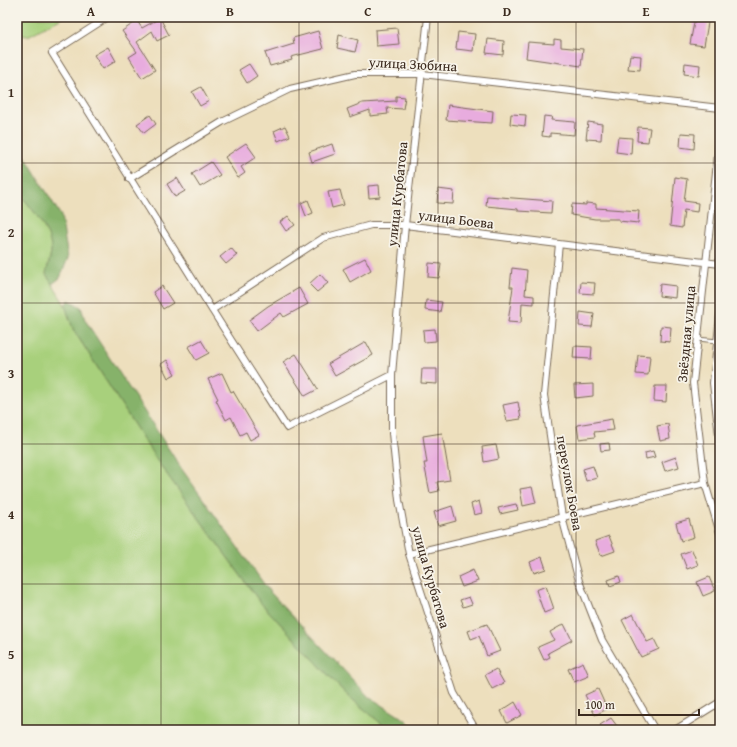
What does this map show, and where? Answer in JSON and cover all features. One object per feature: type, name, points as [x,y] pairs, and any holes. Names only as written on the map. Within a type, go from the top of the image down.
[{"type":"street","points":[[108,17],[52,53],[129,179],[287,428],[392,375]]},
{"type":"street","name":"улица Курбатова","points":[[428,17],[405,225],[392,375],[392,433],[399,500],[409,554],[454,694],[476,730]]},
{"type":"street","name":"улица Зюбина","points":[[129,179],[222,122],[290,89],[355,74],[422,74],[720,108]]},
{"type":"street","name":"Звёздная улица","points":[[720,135],[693,383],[705,483],[720,533]]},
{"type":"street","name":"улица Боева","points":[[212,310],[323,238],[371,225],[405,225],[720,264]]},
{"type":"street","name":"переулок Боева","points":[[559,244],[544,395],[562,518],[579,581],[602,640],[655,730]]},
{"type":"street","points":[[720,316],[714,383],[720,445]]},
{"type":"street","points":[[409,554],[705,483]]},
{"type":"street","points":[[675,730],[720,702]]},
{"type":"lane","points":[[697,339],[718,341]]},
{"type":"green space","points":[[17,17],[64,17],[28,36],[17,35]]},
{"type":"green space","points":[[17,143],[61,216],[68,258],[60,278],[52,284],[46,274],[51,253],[51,245],[45,228],[17,191]]},
{"type":"green space","points":[[17,191],[45,228],[51,245],[51,253],[46,274],[65,305],[73,329],[158,462],[260,602],[346,694],[389,730],[17,730]]},
{"type":"green space","points":[[69,300],[81,307],[85,320],[181,468],[269,591],[368,696],[407,721],[416,730],[389,730],[346,694],[260,602],[158,462],[73,329],[65,305]]},
{"type":"building","points":[[695,17],[709,17],[704,46],[690,44]]},
{"type":"building","points":[[160,18],[169,35],[157,41],[152,31],[137,42],[155,70],[142,78],[129,57],[137,52],[122,31],[137,21],[142,28]]},
{"type":"building","points":[[397,28],[399,44],[376,46],[375,30]]},
{"type":"building","points":[[318,31],[323,49],[291,57],[292,60],[270,66],[265,53],[294,44],[293,38]]},
{"type":"building","points":[[458,32],[475,34],[473,51],[456,49]]},
{"type":"building","points":[[339,35],[358,40],[355,52],[337,48]]},
{"type":"building","points":[[488,39],[504,41],[503,55],[486,53]]},
{"type":"building","points":[[554,39],[561,40],[561,47],[583,49],[581,66],[526,58],[528,42],[554,44]]},
{"type":"building","points":[[108,47],[116,61],[103,69],[94,55]]},
{"type":"building","points":[[630,55],[641,56],[640,70],[628,69]]},
{"type":"building","points":[[685,63],[700,65],[699,76],[684,74]]},
{"type":"building","points":[[249,64],[257,76],[247,83],[239,70]]},
{"type":"building","points":[[201,87],[209,101],[200,106],[192,92]]},
{"type":"building","points":[[396,96],[405,97],[403,109],[387,108],[388,114],[370,116],[370,110],[350,117],[347,109],[362,103],[396,101]]},
{"type":"building","points":[[448,105],[493,111],[492,123],[446,120]]},
{"type":"building","points":[[511,114],[526,115],[525,126],[510,124]]},
{"type":"building","points":[[150,115],[156,124],[144,133],[137,124]]},
{"type":"building","points":[[544,116],[552,117],[551,120],[575,122],[574,135],[550,133],[550,137],[542,136]]},
{"type":"building","points":[[588,122],[602,124],[601,140],[586,139]]},
{"type":"building","points":[[285,126],[290,136],[278,141],[274,131]]},
{"type":"building","points":[[638,127],[650,128],[648,142],[637,141]]},
{"type":"building","points":[[681,133],[695,134],[694,149],[680,147]]},
{"type":"building","points":[[618,137],[632,138],[631,154],[616,152]]},
{"type":"building","points":[[246,143],[256,157],[241,167],[245,173],[238,178],[225,157]]},
{"type":"building","points":[[332,144],[335,154],[312,162],[309,152]]},
{"type":"building","points":[[211,162],[220,175],[200,187],[192,174]]},
{"type":"building","points":[[675,177],[687,179],[684,201],[698,203],[697,212],[684,210],[682,228],[670,226]]},
{"type":"building","points":[[177,178],[185,191],[175,197],[167,184]]},
{"type":"building","points":[[379,185],[380,197],[369,198],[368,186]]},
{"type":"building","points":[[438,189],[454,191],[453,204],[437,203]]},
{"type":"building","points":[[340,190],[344,205],[332,208],[328,192]]},
{"type":"building","points":[[487,196],[552,201],[551,213],[518,211],[518,209],[486,206]]},
{"type":"building","points":[[308,200],[313,213],[306,216],[301,203]]},
{"type":"building","points":[[586,203],[596,204],[596,208],[639,211],[638,223],[619,221],[619,219],[595,219],[571,215],[572,204],[586,205]]},
{"type":"building","points":[[288,216],[295,225],[286,231],[280,222]]},
{"type":"building","points":[[231,248],[237,255],[226,264],[220,257]]},
{"type":"building","points":[[365,258],[371,270],[350,282],[343,269]]},
{"type":"building","points":[[429,263],[441,264],[439,278],[428,277]]},
{"type":"building","points":[[512,268],[527,270],[525,295],[534,296],[534,304],[522,303],[521,323],[508,322],[513,287],[510,287]]},
{"type":"building","points":[[320,274],[328,283],[317,292],[309,284]]},
{"type":"building","points":[[581,282],[595,283],[594,294],[580,293]]},
{"type":"building","points":[[660,284],[676,286],[675,298],[659,296]]},
{"type":"building","points":[[162,286],[173,303],[163,309],[153,292]]},
{"type":"building","points":[[299,288],[308,304],[284,317],[281,313],[257,331],[249,320],[268,306]]},
{"type":"building","points":[[426,300],[442,302],[440,312],[425,310]]},
{"type":"building","points":[[580,312],[594,314],[592,327],[579,326]]},
{"type":"building","points":[[661,326],[671,327],[670,342],[660,341]]},
{"type":"building","points":[[435,329],[436,341],[424,342],[423,330]]},
{"type":"building","points":[[201,340],[209,353],[196,360],[188,347]]},
{"type":"building","points":[[366,342],[373,355],[335,376],[328,364]]},
{"type":"building","points":[[574,346],[592,347],[591,359],[573,358]]},
{"type":"building","points":[[296,354],[318,389],[305,396],[283,362]]},
{"type":"building","points":[[638,355],[650,356],[648,375],[636,374]]},
{"type":"building","points":[[167,360],[175,374],[168,378],[161,364]]},
{"type":"building","points":[[422,369],[437,369],[437,384],[421,383]]},
{"type":"building","points":[[222,373],[231,392],[233,391],[259,435],[250,440],[246,432],[240,435],[231,417],[226,420],[216,400],[218,399],[208,379]]},
{"type":"building","points":[[593,384],[593,396],[575,398],[574,385]]},
{"type":"building","points":[[655,386],[667,386],[666,402],[654,401]]},
{"type":"building","points":[[518,402],[521,419],[507,421],[503,405]]},
{"type":"building","points":[[612,419],[614,430],[594,432],[595,437],[579,439],[577,425]]},
{"type":"building","points":[[668,424],[670,439],[660,441],[657,426]]},
{"type":"building","points":[[442,433],[450,480],[437,482],[439,491],[430,493],[424,463],[427,463],[423,436]]},
{"type":"building","points":[[609,443],[610,450],[601,451],[600,444]]},
{"type":"building","points":[[496,445],[499,459],[484,462],[482,447]]},
{"type":"building","points":[[653,451],[655,457],[646,459],[645,453]]},
{"type":"building","points":[[676,457],[679,467],[665,471],[662,462]]},
{"type":"building","points":[[593,466],[597,478],[586,481],[583,469]]},
{"type":"building","points":[[532,487],[536,503],[523,506],[520,489]]},
{"type":"building","points":[[479,501],[482,513],[474,515],[471,504]]},
{"type":"building","points":[[516,504],[518,510],[500,514],[498,508]]},
{"type":"building","points":[[452,506],[456,521],[438,526],[434,512]]},
{"type":"building","points":[[689,519],[694,537],[681,541],[676,523]]},
{"type":"building","points":[[609,536],[615,551],[601,556],[595,541]]},
{"type":"building","points":[[692,550],[698,565],[687,569],[681,554]]},
{"type":"building","points":[[542,557],[546,569],[534,573],[530,562]]},
{"type":"building","points":[[473,570],[478,581],[462,587],[458,577]]},
{"type":"building","points":[[619,576],[621,582],[610,586],[608,580]]},
{"type":"building","points":[[709,577],[715,591],[703,596],[697,582]]},
{"type":"building","points":[[546,586],[554,609],[544,613],[536,590]]},
{"type":"building","points":[[469,597],[472,604],[463,607],[460,600]]},
{"type":"building","points":[[633,614],[647,642],[654,639],[659,649],[641,657],[622,620]]},
{"type":"building","points":[[487,624],[500,651],[487,656],[479,636],[471,639],[468,631]]},
{"type":"building","points":[[564,624],[572,640],[548,653],[550,657],[544,660],[538,647],[554,640],[550,632]]},
{"type":"building","points":[[583,662],[589,676],[574,682],[568,669]]},
{"type":"building","points":[[496,669],[504,683],[492,689],[485,675]]},
{"type":"building","points":[[598,689],[607,709],[595,715],[585,695]]},
{"type":"building","points":[[515,702],[522,715],[507,723],[501,711]]},
{"type":"building","points":[[611,718],[620,730],[604,730],[600,725]]}]
